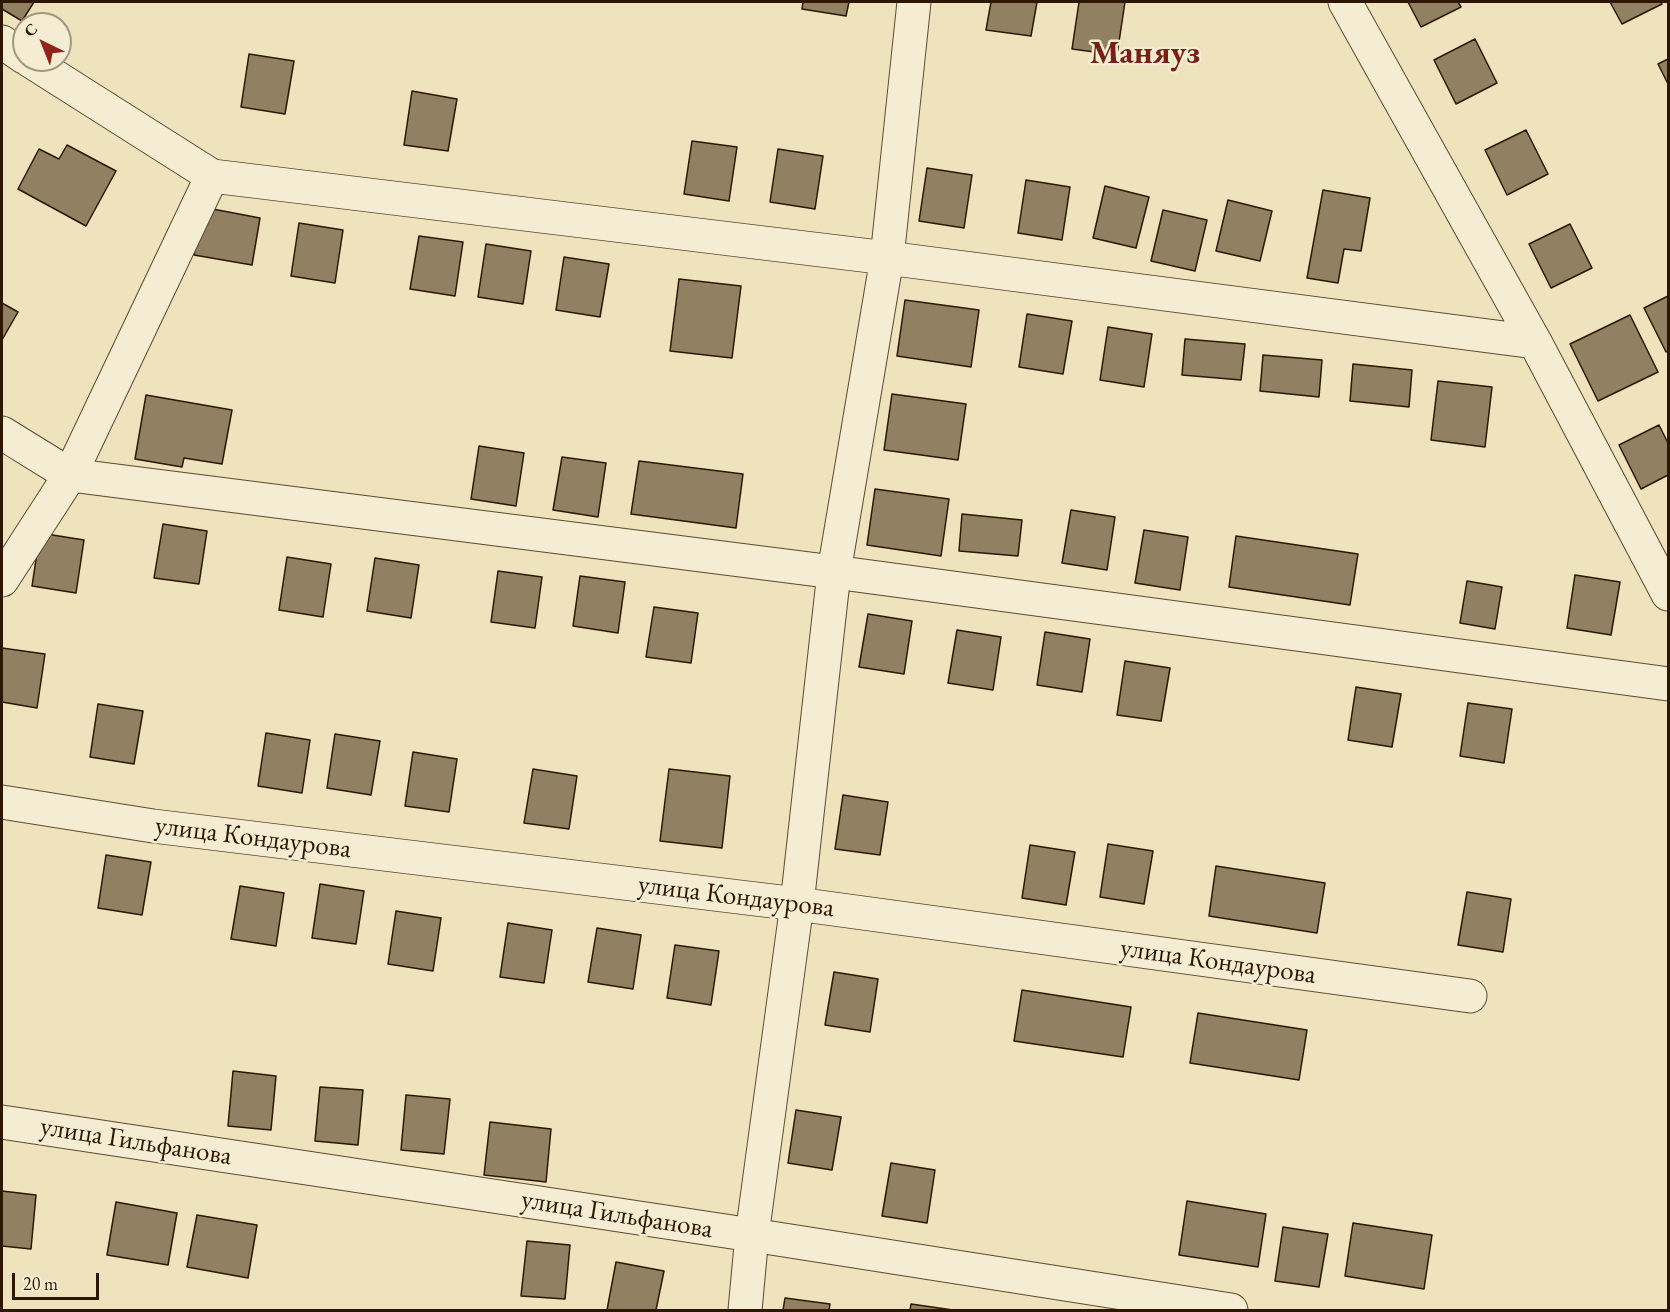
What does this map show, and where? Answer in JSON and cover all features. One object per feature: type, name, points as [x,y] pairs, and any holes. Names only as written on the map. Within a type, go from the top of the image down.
[{"type":"street","points":[[745,1311],[752,1235],[797,904],[834,572],[887,258],[915,2]]},
{"type":"street","points":[[1345,2],[1535,342],[1668,594]]},
{"type":"street","points":[[48,72],[212,176],[887,258],[1535,342]]},
{"type":"street","points":[[2,580],[70,475],[212,176]]},
{"type":"street","points":[[2,433],[70,475],[834,572],[1668,684]]},
{"type":"street","name":"улица Кондаурова","points":[[2,802],[153,826],[797,904],[1470,996]]},
{"type":"street","name":"улица Гильфанова","points":[[2,1122],[752,1235],[1232,1311]]},
{"type":"building","points":[[2,2],[34,2],[28,12],[12,12],[12,15],[2,9]]},
{"type":"building","points":[[803,2],[849,2],[846,16],[802,9]]},
{"type":"building","points":[[991,2],[1037,2],[1031,36],[986,30]]},
{"type":"building","points":[[1079,2],[1125,2],[1117,55],[1072,49]]},
{"type":"building","points":[[1408,2],[1458,2],[1461,7],[1421,27]]},
{"type":"building","points":[[1610,2],[1661,2],[1662,4],[1622,24]]},
{"type":"building","points":[[1475,39],[1497,83],[1456,104],[1434,60]]},
{"type":"building","points":[[249,54],[294,61],[285,114],[241,107]]},
{"type":"building","points":[[1668,59],[1668,84],[1658,64]]},
{"type":"building","points":[[412,91],[457,99],[448,151],[404,145]]},
{"type":"building","points":[[1526,130],[1548,174],[1507,195],[1485,150]]},
{"type":"building","points":[[692,141],[737,147],[729,201],[684,194]]},
{"type":"building","points":[[67,145],[116,171],[86,226],[18,189],[39,149],[59,159]]},
{"type":"building","points":[[778,149],[823,156],[815,209],[770,202]]},
{"type":"building","points":[[927,168],[972,175],[964,228],[919,221]]},
{"type":"building","points":[[1026,180],[1070,187],[1062,240],[1018,233]]},
{"type":"building","points":[[1105,186],[1149,197],[1136,248],[1093,238]]},
{"type":"building","points":[[1323,190],[1370,198],[1361,251],[1344,249],[1338,283],[1307,278]]},
{"type":"building","points":[[1228,200],[1272,211],[1260,261],[1216,251]]},
{"type":"building","points":[[202,207],[260,218],[252,265],[194,255]]},
{"type":"building","points":[[1163,210],[1207,220],[1195,271],[1151,261]]},
{"type":"building","points":[[299,223],[343,230],[335,283],[291,276]]},
{"type":"building","points":[[1570,224],[1592,268],[1551,288],[1529,244]]},
{"type":"building","points":[[419,236],[463,242],[455,296],[410,289]]},
{"type":"building","points":[[486,244],[531,251],[523,304],[478,297]]},
{"type":"building","points":[[564,257],[609,264],[600,317],[556,310]]},
{"type":"building","points":[[679,279],[741,286],[732,358],[670,351]]},
{"type":"building","points":[[1668,296],[1668,351],[1666,352],[1644,308]]},
{"type":"building","points":[[905,300],[979,310],[971,367],[897,356]]},
{"type":"building","points":[[2,303],[18,312],[2,340]]},
{"type":"building","points":[[1027,314],[1072,321],[1063,374],[1019,367]]},
{"type":"building","points":[[1630,315],[1658,372],[1598,401],[1570,344]]},
{"type":"building","points":[[1108,327],[1152,334],[1144,387],[1100,380]]},
{"type":"building","points":[[1185,339],[1245,344],[1241,380],[1182,375]]},
{"type":"building","points":[[1263,355],[1322,360],[1319,397],[1260,391]]},
{"type":"building","points":[[1353,364],[1412,370],[1409,407],[1350,401]]},
{"type":"building","points":[[1438,381],[1492,387],[1485,447],[1431,440]]},
{"type":"building","points":[[892,394],[966,404],[958,460],[884,450]]},
{"type":"building","points":[[146,395],[232,410],[222,464],[184,458],[182,467],[135,459]]},
{"type":"building","points":[[1659,425],[1668,443],[1668,475],[1641,489],[1619,445]]},
{"type":"building","points":[[479,446],[524,453],[516,506],[471,499]]},
{"type":"building","points":[[562,457],[606,463],[598,517],[553,510]]},
{"type":"building","points":[[639,461],[743,474],[736,528],[631,514]]},
{"type":"building","points":[[875,489],[949,499],[941,556],[867,545]]},
{"type":"building","points":[[1071,510],[1115,517],[1107,570],[1062,563]]},
{"type":"building","points":[[962,514],[1022,520],[1018,556],[959,551]]},
{"type":"building","points":[[163,524],[207,531],[199,584],[154,578]]},
{"type":"building","points":[[1144,530],[1188,537],[1180,590],[1135,583]]},
{"type":"building","points":[[40,533],[84,540],[76,593],[32,586]]},
{"type":"building","points":[[1236,536],[1358,554],[1350,605],[1229,587]]},
{"type":"building","points":[[287,557],[331,564],[323,617],[279,610]]},
{"type":"building","points":[[375,558],[419,565],[411,618],[367,611]]},
{"type":"building","points":[[498,571],[542,577],[535,628],[491,622]]},
{"type":"building","points":[[1575,575],[1620,582],[1611,635],[1567,628]]},
{"type":"building","points":[[580,576],[625,582],[618,633],[573,626]]},
{"type":"building","points":[[1467,581],[1502,587],[1495,629],[1460,623]]},
{"type":"building","points":[[654,607],[698,613],[691,663],[646,657]]},
{"type":"building","points":[[868,614],[912,621],[904,674],[859,667]]},
{"type":"building","points":[[957,630],[1001,637],[993,690],[948,683]]},
{"type":"building","points":[[1045,632],[1090,639],[1082,692],[1037,685]]},
{"type":"building","points":[[2,648],[45,654],[37,708],[2,702]]},
{"type":"building","points":[[1125,661],[1170,668],[1161,721],[1117,715]]},
{"type":"building","points":[[1356,687],[1401,694],[1392,747],[1348,740]]},
{"type":"building","points":[[1468,703],[1512,709],[1504,763],[1460,756]]},
{"type":"building","points":[[98,704],[143,711],[134,764],[90,757]]},
{"type":"building","points":[[266,733],[310,740],[302,793],[258,786]]},
{"type":"building","points":[[335,734],[380,741],[371,795],[327,788]]},
{"type":"building","points":[[413,752],[457,759],[449,812],[405,806]]},
{"type":"building","points":[[533,769],[577,776],[569,829],[524,823]]},
{"type":"building","points":[[669,769],[730,776],[722,848],[660,841]]},
{"type":"building","points":[[843,795],[888,802],[880,855],[835,849]]},
{"type":"building","points":[[1108,844],[1153,851],[1144,904],[1100,897]]},
{"type":"building","points":[[1030,845],[1075,852],[1066,905],[1022,898]]},
{"type":"building","points":[[106,855],[151,862],[142,915],[98,908]]},
{"type":"building","points":[[1216,866],[1325,883],[1317,933],[1209,916]]},
{"type":"building","points":[[320,884],[364,891],[356,944],[312,938]]},
{"type":"building","points":[[240,886],[284,893],[276,946],[231,939]]},
{"type":"building","points":[[1467,892],[1511,899],[1503,952],[1458,945]]},
{"type":"building","points":[[396,911],[441,918],[433,971],[388,964]]},
{"type":"building","points":[[508,923],[552,930],[544,983],[500,977]]},
{"type":"building","points":[[597,928],[641,935],[633,989],[588,982]]},
{"type":"building","points":[[675,945],[719,951],[711,1005],[667,998]]},
{"type":"building","points":[[834,972],[878,979],[870,1032],[825,1025]]},
{"type":"building","points":[[1022,990],[1131,1007],[1123,1057],[1014,1041]]},
{"type":"building","points":[[1198,1013],[1307,1030],[1299,1080],[1190,1063]]},
{"type":"building","points":[[233,1071],[276,1076],[271,1130],[228,1126]]},
{"type":"building","points":[[320,1087],[363,1090],[358,1145],[315,1141]]},
{"type":"building","points":[[406,1095],[450,1099],[444,1154],[401,1150]]},
{"type":"building","points":[[796,1110],[841,1117],[832,1170],[788,1163]]},
{"type":"building","points":[[490,1122],[551,1129],[546,1182],[484,1175]]},
{"type":"building","points":[[891,1163],[935,1170],[927,1223],[882,1216]]},
{"type":"building","points":[[2,1191],[36,1195],[31,1249],[2,1246]]},
{"type":"building","points":[[1187,1201],[1266,1214],[1258,1267],[1179,1255]]},
{"type":"building","points":[[116,1202],[177,1213],[168,1265],[107,1255]]},
{"type":"building","points":[[197,1215],[257,1225],[248,1278],[187,1267]]},
{"type":"building","points":[[1353,1223],[1432,1235],[1424,1289],[1345,1276]]},
{"type":"building","points":[[1283,1227],[1328,1234],[1319,1287],[1275,1281]]},
{"type":"building","points":[[527,1241],[570,1245],[565,1299],[521,1296]]},
{"type":"building","points":[[616,1262],[664,1271],[656,1310],[607,1310]]},
{"type":"building","points":[[785,1298],[830,1304],[829,1310],[783,1310]]},
{"type":"building","points":[[911,1304],[953,1310],[910,1310]]},
{"type":"district","name":"Маняуз","points":[[1145,54]]}]
